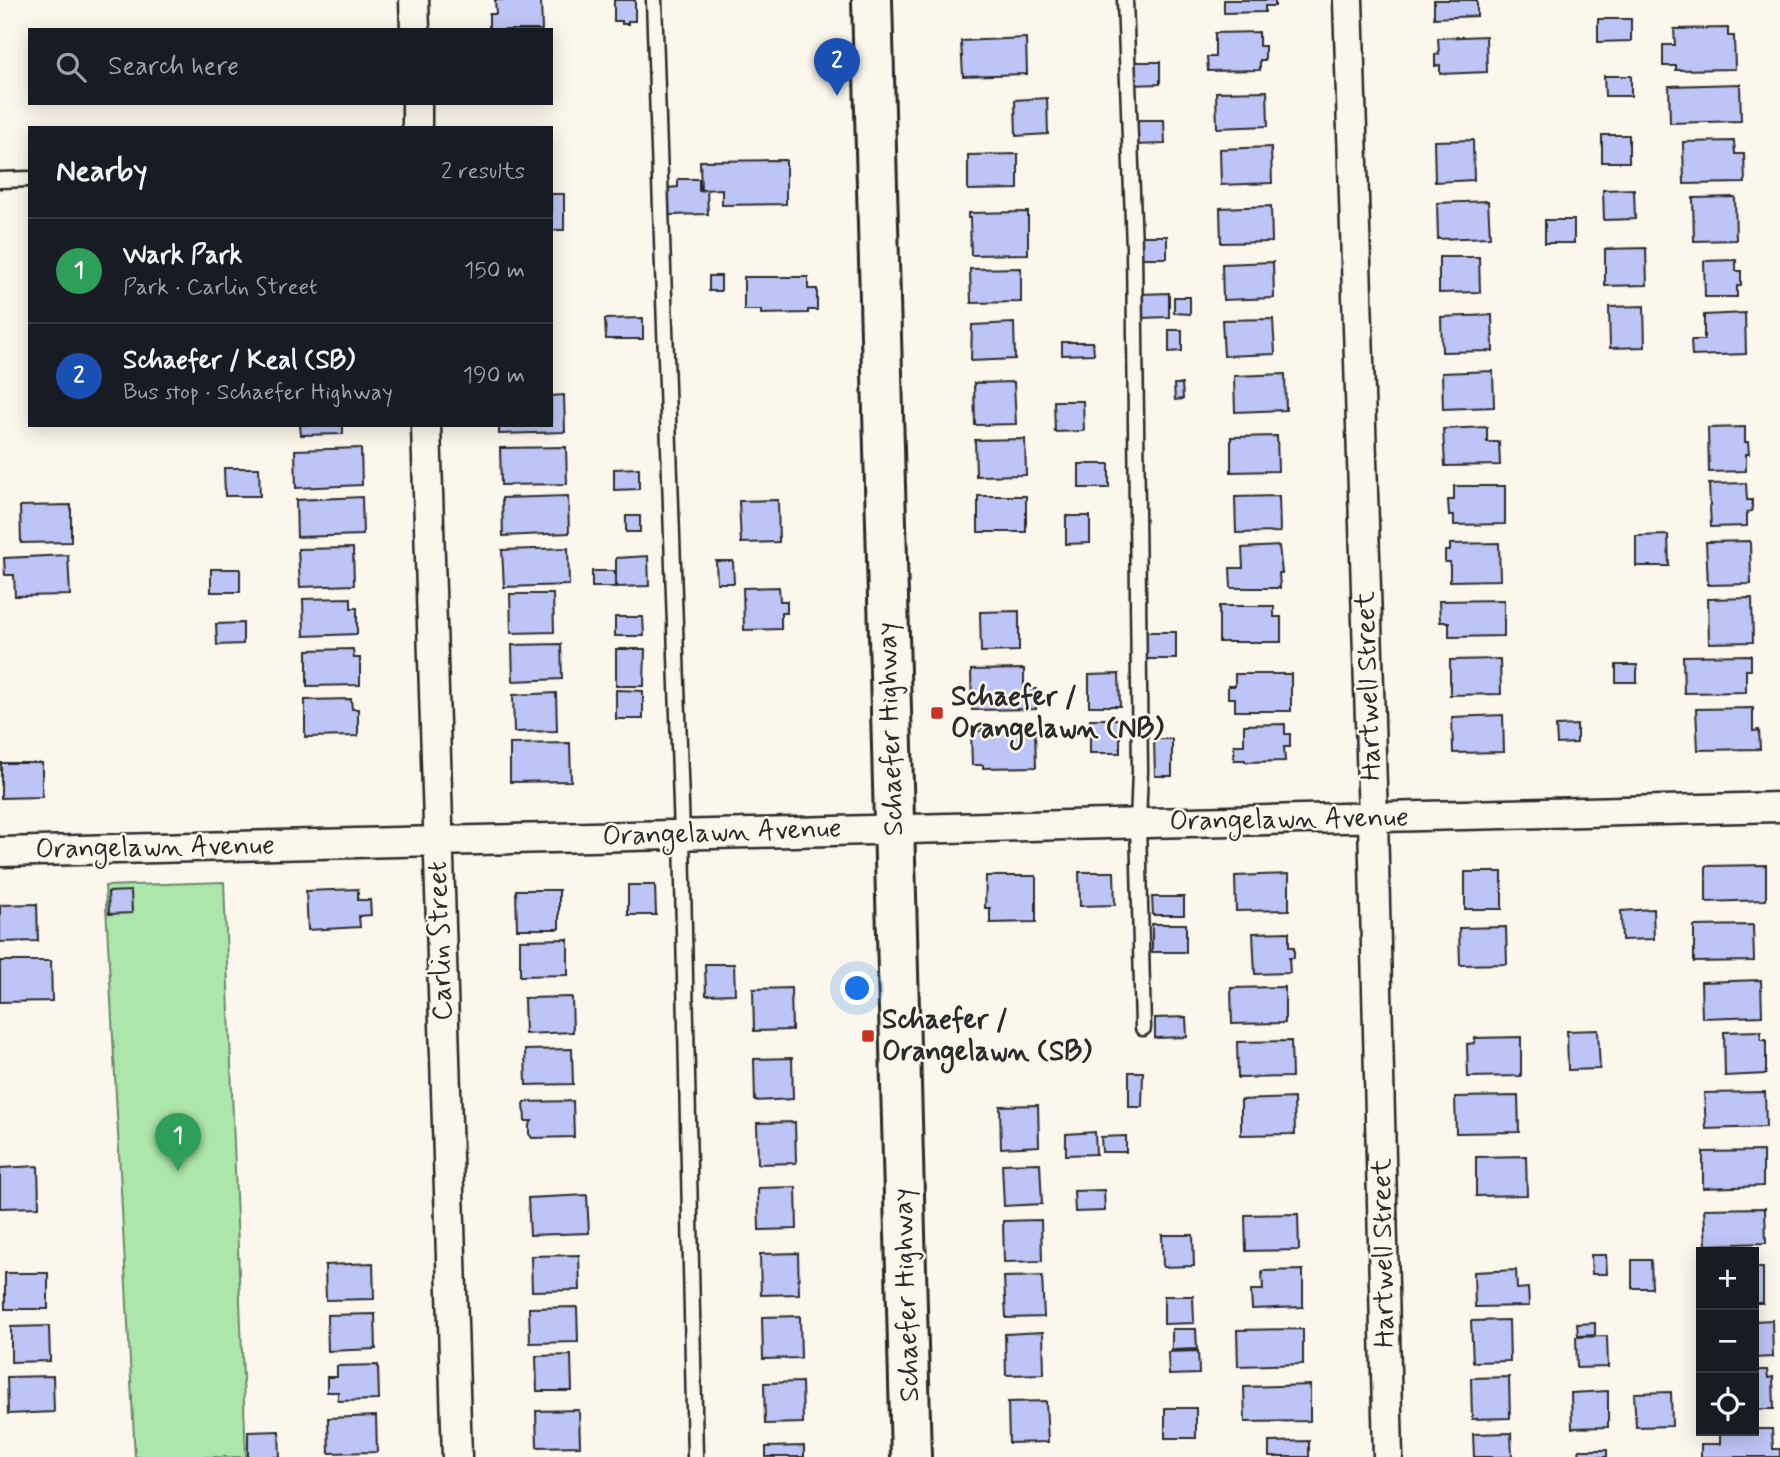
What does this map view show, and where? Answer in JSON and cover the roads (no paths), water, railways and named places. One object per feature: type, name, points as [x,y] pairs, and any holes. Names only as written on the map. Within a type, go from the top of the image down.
[{"type":"main road","name":"Schaefer Highway","points":[[872,0],[911,1457]]},
{"type":"street","points":[[414,0],[415,28]]},
{"type":"street","name":"Hartwell Street","points":[[1348,0],[1373,819],[1388,1457]]},
{"type":"street","points":[[417,105],[417,126]]},
{"type":"street","name":"Carlin Street","points":[[426,427],[457,1457]]},
{"type":"street","name":"Orangelawn Avenue","points":[[0,852],[1780,807]]},
{"type":"lane","points":[[654,0],[682,834],[695,1457]]},
{"type":"lane","points":[[1125,0],[1134,248],[1140,771],[1138,823],[1143,1028]]},
{"type":"lane","points":[[0,180],[28,179]]},
{"type":"place","name":"Schaefer / Keal (SB)","points":[[837,96]]},
{"type":"place","name":"Schaefer / Orangelawn (NB)","points":[[937,713]]},
{"type":"place","name":"Schaefer / Orangelawn (SB)","points":[[868,1036]]},
{"type":"place","name":"Wark Park","points":[[178,1171]]}]
